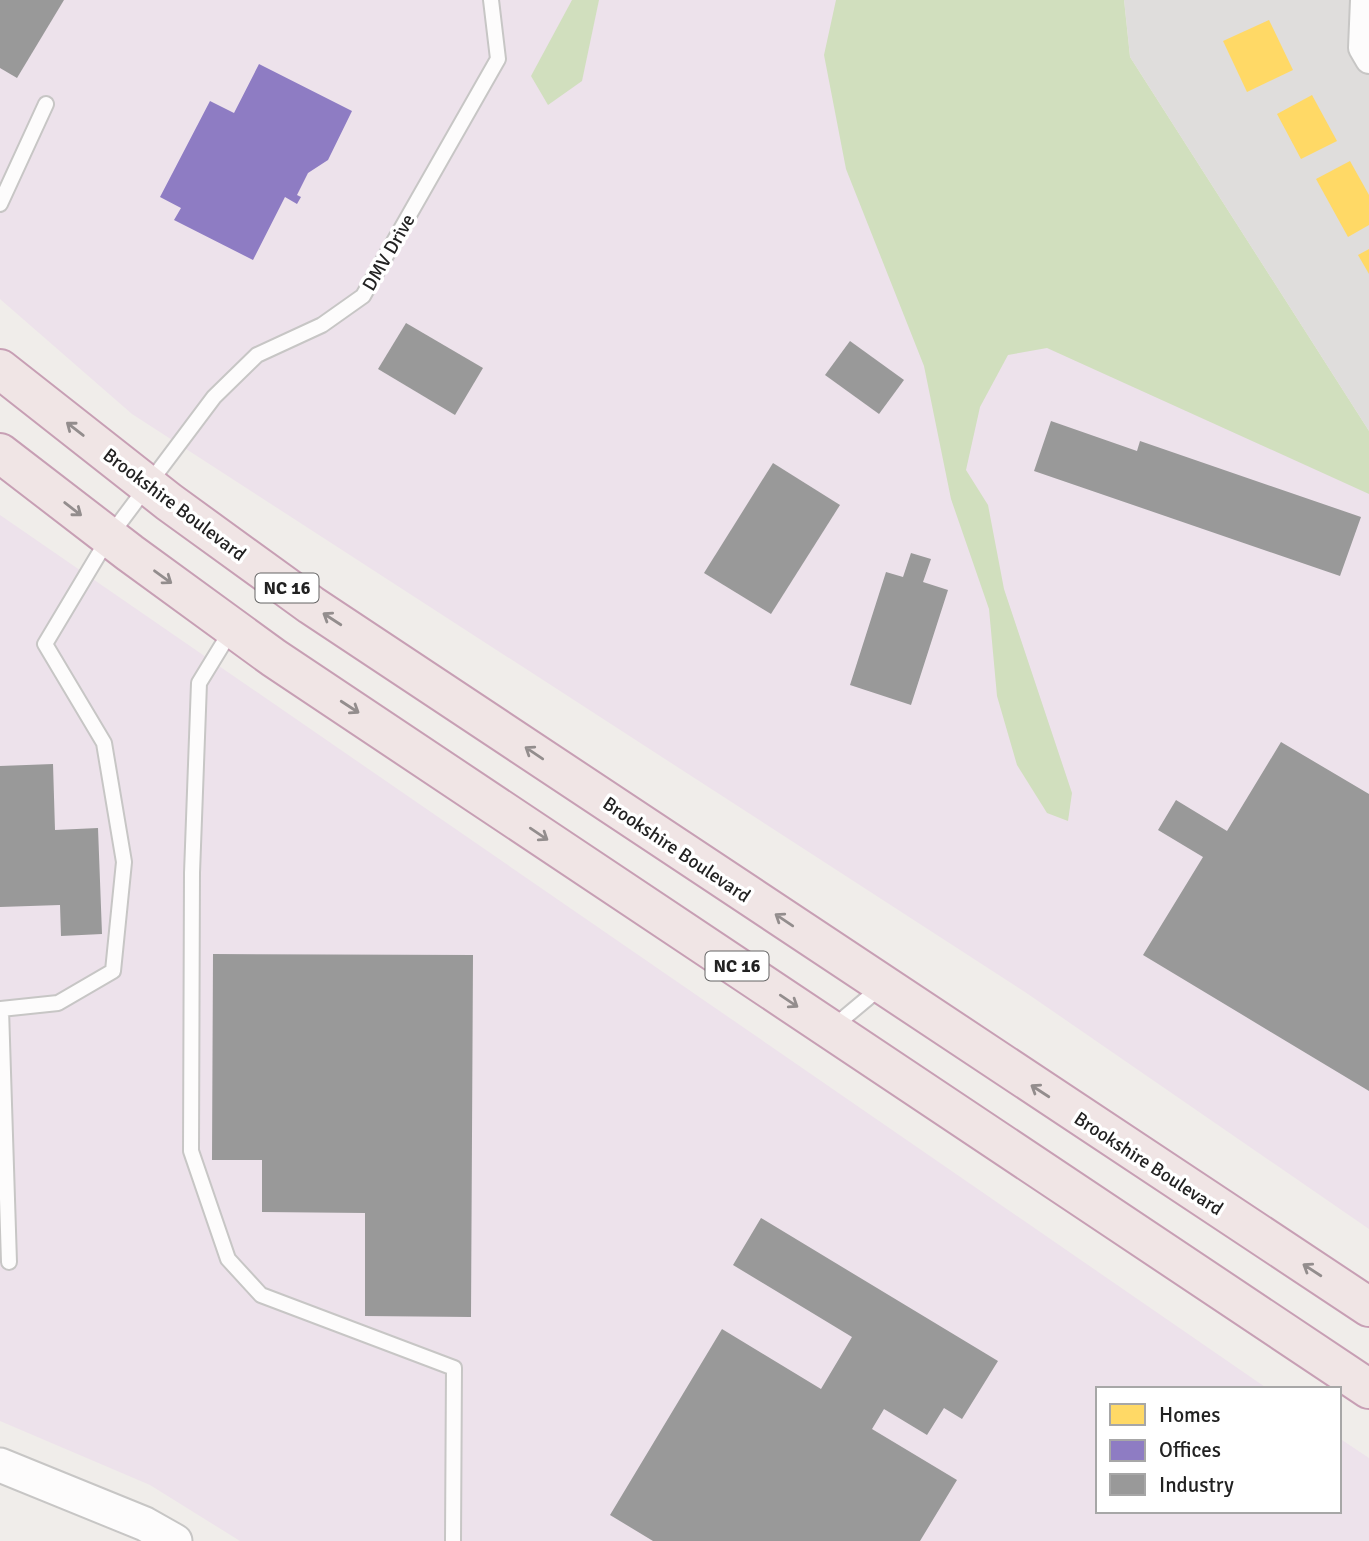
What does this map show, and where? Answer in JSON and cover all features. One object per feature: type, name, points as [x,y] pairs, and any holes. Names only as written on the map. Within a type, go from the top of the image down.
[{"type":"highway","name":"Brookshire Boulevard","points":[[0,369],[148,486],[311,605],[1369,1307]]},
{"type":"highway","name":"NC 16","points":[[0,453],[232,627],[1369,1389]]},
{"type":"street","points":[[1364,0],[1362,48],[1369,60]]},
{"type":"street","points":[[0,1465],[145,1524],[175,1541]]},
{"type":"lane","name":"DMV Drive","points":[[9,1262],[1,1009],[58,1003],[113,971],[124,862],[104,743],[45,644],[109,537],[214,397],[257,355],[322,325],[363,296],[498,59],[491,0]]},
{"type":"lane","points":[[0,204],[46,104]]},
{"type":"lane","points":[[232,627],[199,683],[192,873],[191,1151],[228,1259],[261,1295],[454,1368],[453,1541]]},
{"type":"lane","points":[[830,1029],[882,986]]},
{"type":"shaded area","points":[[0,0],[1124,0],[1130,57],[1369,431],[1369,1229],[1025,992],[132,414],[0,299]]},
{"type":"shaded area","points":[[1124,0],[1369,0],[1369,431],[1130,57]]},
{"type":"shaded area","points":[[0,515],[1265,1387],[1096,1387],[1096,1513],[1341,1513],[1341,1439],[1369,1458],[1369,1541],[240,1541],[150,1485],[0,1421]]},
{"type":"green space","points":[[572,0],[599,0],[582,81],[548,105],[531,76]]},
{"type":"green space","points":[[836,0],[1124,0],[1130,57],[1369,431],[1369,494],[1047,348],[1008,355],[980,407],[966,470],[988,505],[1004,589],[1072,793],[1068,821],[1047,813],[1017,765],[997,696],[989,609],[951,499],[924,366],[846,169],[824,55]]},
{"type":"building: Homes","points":[[1269,20],[1293,70],[1247,92],[1223,41]]},
{"type":"building: Homes","points":[[1312,95],[1337,141],[1301,159],[1277,114]]},
{"type":"building: Homes","points":[[1350,161],[1369,195],[1369,225],[1348,237],[1316,179]]},
{"type":"building: Homes","points":[[1369,249],[1369,274],[1358,255]]},
{"type":"building: Offices","points":[[259,64],[352,111],[328,160],[308,173],[297,195],[301,197],[297,204],[285,197],[253,260],[174,220],[181,208],[160,197],[210,101],[234,113]]},
{"type":"building: Industry","points":[[0,0],[64,0],[17,78],[0,68]]},
{"type":"building: Industry","points":[[406,323],[483,368],[455,415],[378,369]]},
{"type":"building: Industry","points":[[850,341],[904,380],[879,414],[825,375]]},
{"type":"building: Industry","points":[[1051,421],[1137,451],[1140,441],[1361,517],[1340,576],[1034,471]]},
{"type":"building: Industry","points":[[773,463],[840,505],[771,614],[704,573]]},
{"type":"building: Industry","points":[[911,553],[931,559],[923,582],[948,590],[911,705],[850,685],[886,572],[903,577]]},
{"type":"building: Industry","points":[[1281,742],[1369,794],[1369,1091],[1143,955],[1203,857],[1158,830],[1176,800],[1227,831]]},
{"type":"building: Industry","points":[[53,764],[55,830],[98,828],[102,934],[61,936],[60,905],[0,907],[0,766]]},
{"type":"building: Industry","points":[[213,954],[473,955],[471,1317],[365,1316],[365,1213],[262,1212],[262,1160],[212,1160]]},
{"type":"building: Industry","points":[[761,1218],[998,1361],[962,1419],[944,1408],[927,1435],[884,1409],[872,1429],[957,1480],[920,1541],[653,1541],[610,1515],[722,1329],[821,1389],[852,1337],[733,1265]]}]
